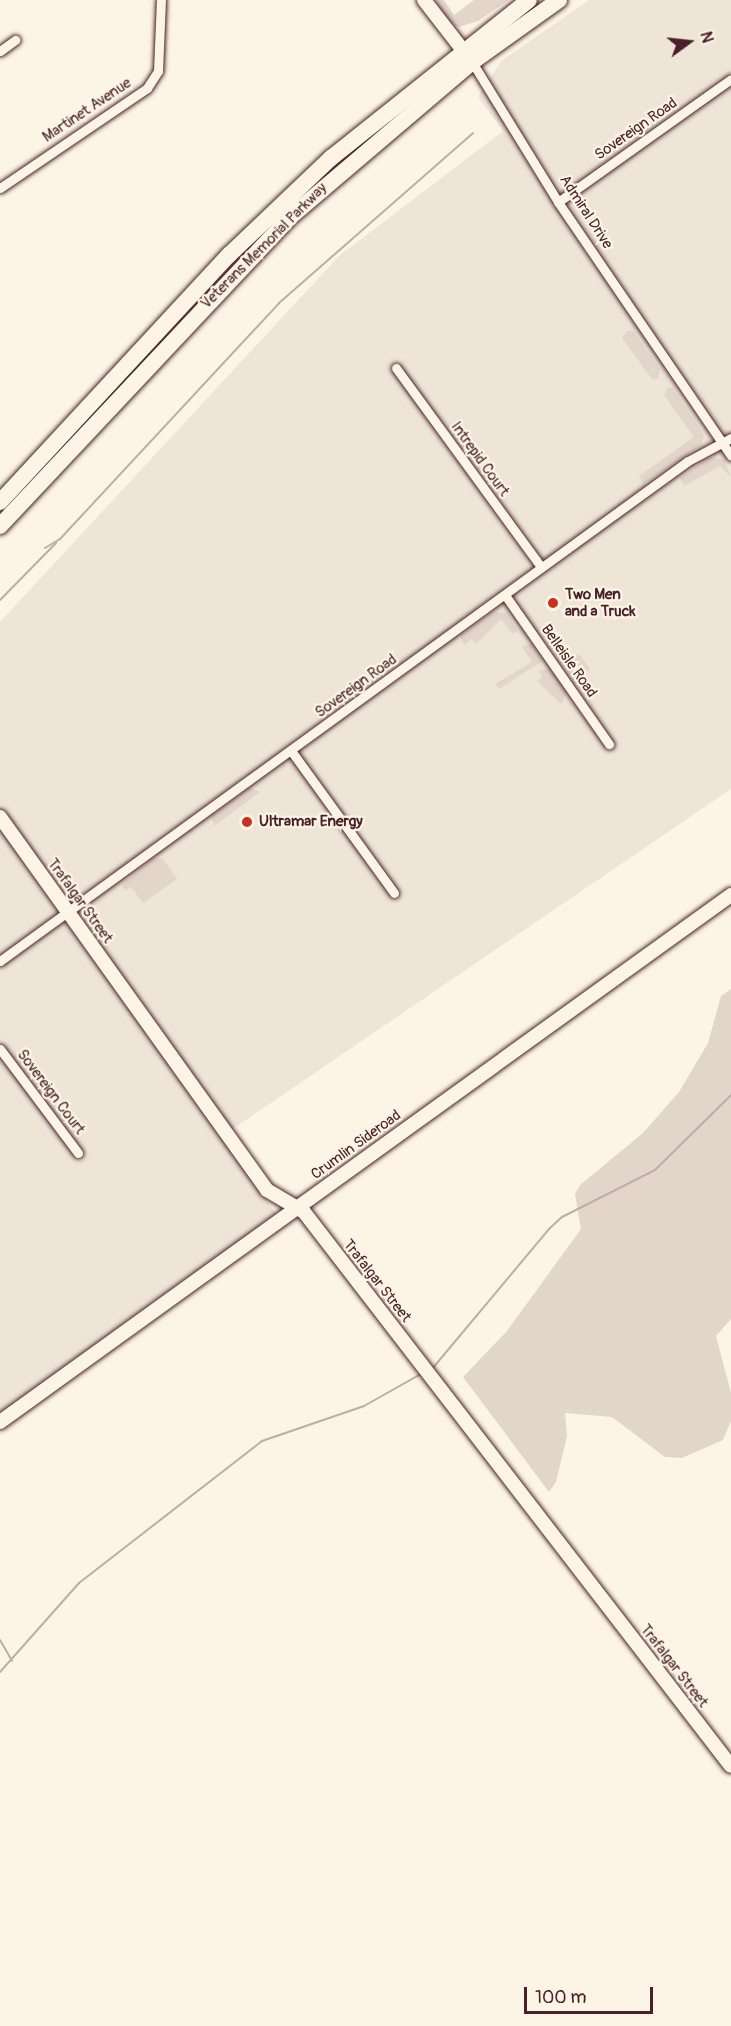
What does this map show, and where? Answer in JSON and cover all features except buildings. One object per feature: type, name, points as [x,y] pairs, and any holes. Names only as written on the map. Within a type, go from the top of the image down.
[{"type":"highway","name":"Veterans Memorial Parkway","points":[[0,526],[231,275],[352,160],[529,0]]},
{"type":"highway","name":"Veterans Memorial Parkway","points":[[0,502],[229,255],[331,158],[467,56],[559,0]]},
{"type":"main road","name":"Admiral Drive","points":[[424,0],[467,56]]},
{"type":"main road","name":"Trafalgar Street","points":[[0,817],[267,1190],[297,1208],[731,1766]]},
{"type":"main road","name":"Crumlin Sideroad","points":[[0,1422],[731,895]]},
{"type":"street","name":"Martinet Avenue","points":[[0,188],[147,88],[158,71],[161,0]]},
{"type":"street","points":[[0,51],[15,40]]},
{"type":"street","name":"Admiral Drive","points":[[467,56],[558,202],[731,456]]},
{"type":"street","name":"Sovereign Road","points":[[558,202],[731,79]]},
{"type":"street","name":"Intrepid Court","points":[[396,368],[541,567]]},
{"type":"street","name":"Sovereign Road","points":[[0,961],[66,910],[292,752],[541,567],[721,442],[731,438]]},
{"type":"street","name":"Belleisle Road","points":[[505,595],[609,744]]},
{"type":"street","points":[[292,752],[394,893]]},
{"type":"street","name":"Sovereign Court","points":[[0,1049],[78,1153]]},
{"type":"shaded area","points":[[436,0],[444,0],[454,15],[474,0],[509,0],[478,21],[459,27],[446,21]]},
{"type":"shaded area","points":[[589,0],[731,0],[731,789],[221,1137],[277,1215],[0,1416],[0,622],[339,256],[503,131],[478,97],[501,61]]},
{"type":"shaded area","points":[[627,331],[633,331],[660,369],[658,379],[652,379],[622,338]]},
{"type":"shaded area","points":[[667,388],[673,388],[704,435],[701,445],[643,484],[639,476],[694,437],[664,395]]},
{"type":"shaded area","points":[[710,457],[724,460],[731,477],[720,466],[684,486],[680,478]]},
{"type":"shaded area","points":[[493,612],[507,613],[518,631],[512,634],[501,619],[476,644],[472,639],[464,645],[460,636]]},
{"type":"shaded area","points":[[532,643],[542,661],[499,689],[495,684],[532,662],[522,647]]},
{"type":"shaded area","points":[[567,652],[573,658],[579,654],[590,669],[583,673],[588,680],[577,682],[561,662]]},
{"type":"shaded area","points":[[550,669],[567,692],[561,704],[537,681],[542,676],[539,671]]},
{"type":"shaded area","points":[[250,788],[260,792],[214,826],[211,816]]},
{"type":"shaded area","points":[[154,858],[163,859],[177,879],[143,903],[131,887],[125,891],[122,884]]},
{"type":"shaded area","points":[[731,989],[731,1319],[716,1336],[731,1393],[731,1421],[723,1440],[682,1458],[665,1457],[612,1417],[565,1413],[567,1436],[556,1482],[549,1492],[463,1377],[507,1331],[581,1229],[575,1194],[580,1185],[643,1133],[679,1092],[708,1043],[721,996]]},
{"type":"waterway","points":[[45,548],[60,539],[279,303],[473,133]]},
{"type":"waterway","points":[[0,600],[56,543]]},
{"type":"waterway","points":[[432,1369],[549,1229],[562,1217],[655,1170],[731,1095]]},
{"type":"waterway","points":[[0,1672],[79,1583],[262,1441],[364,1406],[421,1374]]},
{"type":"waterway","points":[[0,1640],[12,1661]]},
{"type":"place","name":"Two Men and a Truck","points":[[553,603]]},
{"type":"place","name":"Ultramar Energy","points":[[247,822]]}]
